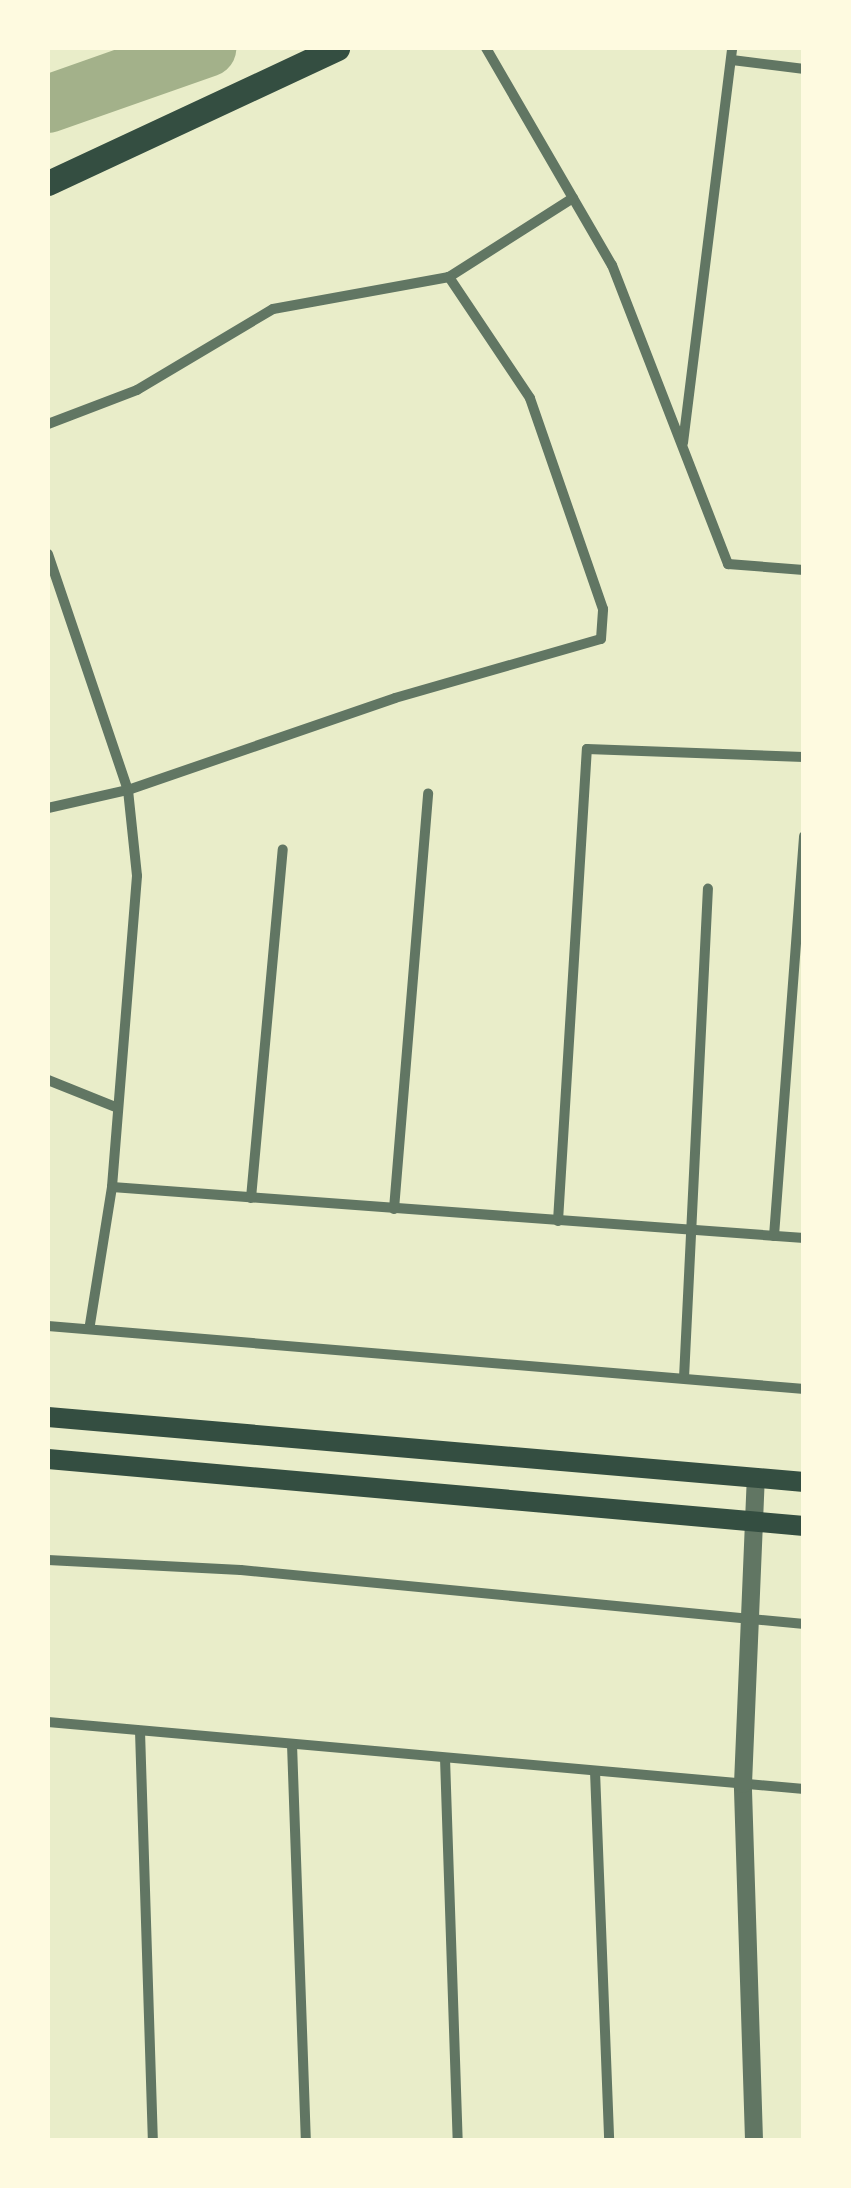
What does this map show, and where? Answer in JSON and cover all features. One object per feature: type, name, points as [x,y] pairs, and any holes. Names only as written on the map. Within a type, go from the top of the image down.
[{"type":"highway","points":[[48,183],[337,48]]},
{"type":"main road","points":[[48,1417],[804,1482]]},
{"type":"main road","points":[[48,1459],[804,1526]]},
{"type":"street","points":[[486,48],[612,265],[728,564],[804,570]]},
{"type":"street","points":[[683,445],[732,48]]},
{"type":"street","points":[[732,60],[804,69]]},
{"type":"street","points":[[48,424],[137,390],[273,309],[449,277],[574,198]]},
{"type":"street","points":[[48,808],[128,790],[395,698],[601,639],[603,609],[530,398],[449,277]]},
{"type":"street","points":[[48,554],[128,790],[138,876],[112,1187],[90,1326]]},
{"type":"street","points":[[558,1221],[587,749],[804,758]]},
{"type":"street","points":[[394,1209],[428,793]]},
{"type":"street","points":[[774,1236],[804,836]]},
{"type":"street","points":[[251,1198],[283,848]]},
{"type":"street","points":[[684,1378],[708,890]]},
{"type":"street","points":[[48,1080],[118,1108]]},
{"type":"street","points":[[112,1187],[804,1238]]},
{"type":"street","points":[[48,1326],[90,1326],[804,1389]]},
{"type":"street","points":[[754,2140],[743,1784],[746,1619],[756,1478]]},
{"type":"street","points":[[48,1560],[240,1570],[804,1624]]},
{"type":"street","points":[[48,1722],[804,1788]]},
{"type":"street","points":[[140,1731],[153,2140]]},
{"type":"street","points":[[292,1744],[306,2140]]},
{"type":"street","points":[[445,1758],[458,2140]]},
{"type":"street","points":[[595,1771],[609,2140]]},
{"type":"waterway","points":[[48,104],[207,48]]}]
